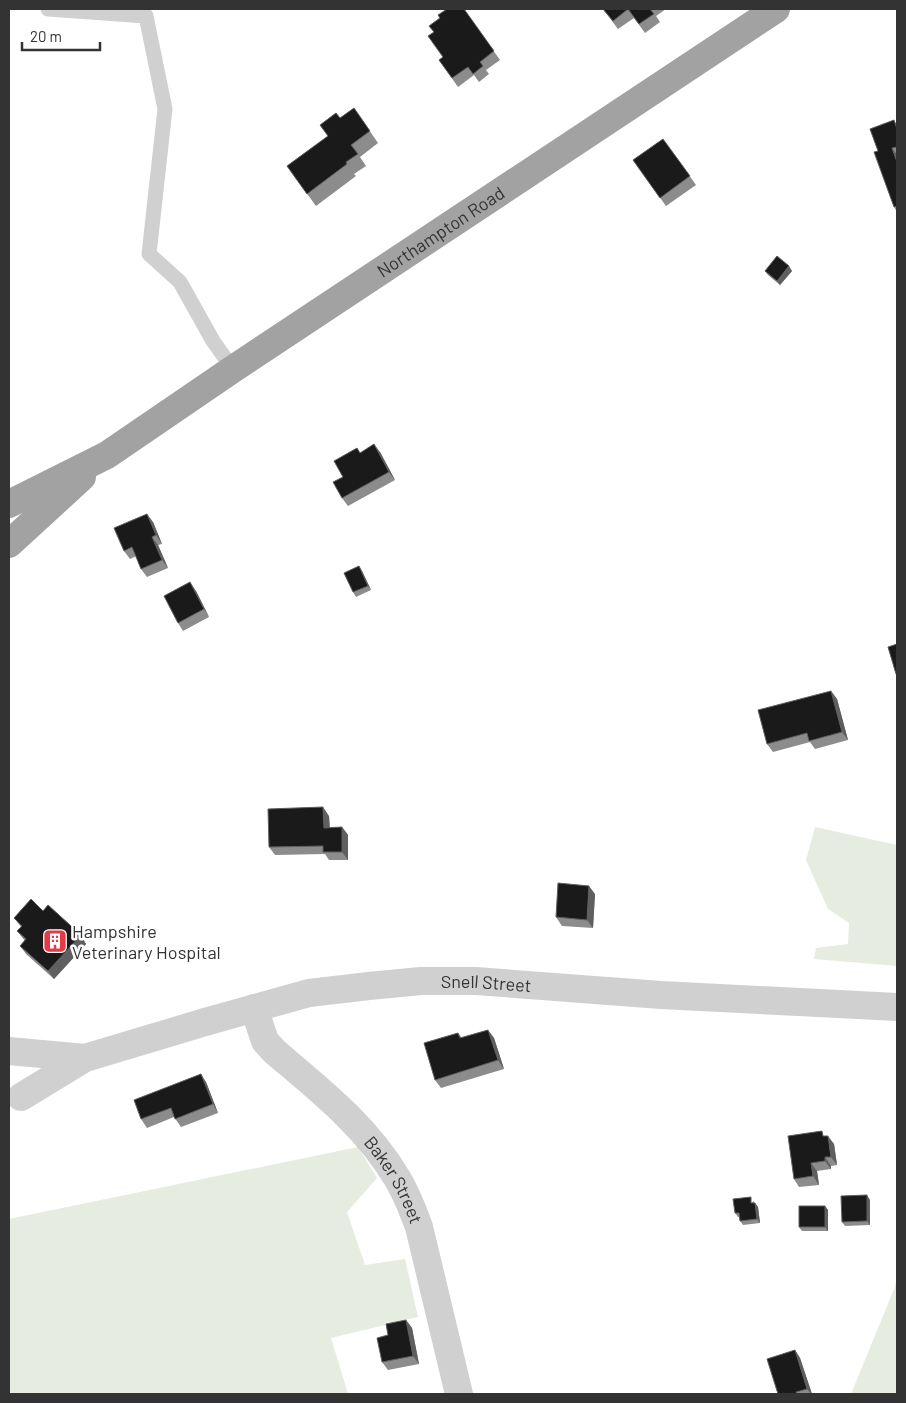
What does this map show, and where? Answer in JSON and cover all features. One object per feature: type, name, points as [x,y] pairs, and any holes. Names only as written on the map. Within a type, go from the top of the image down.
[{"type":"highway","name":"Northampton Road","points":[[9,504],[107,454],[776,9]]},
{"type":"highway","name":"Northampton Road","points":[[9,544],[107,454]]},
{"type":"street","name":"Snell Street","points":[[15,1103],[85,1058],[309,993],[421,981],[448,980],[503,982],[661,995],[897,1007]]},
{"type":"street","name":"Baker Street","points":[[254,1008],[265,1041],[275,1052],[346,1113],[372,1142],[398,1178],[410,1202],[419,1227],[459,1394]]},
{"type":"street","name":"Snell Street","points":[[9,1052],[85,1058]]},
{"type":"street","points":[[9,1052],[21,1066],[24,1076],[24,1086],[15,1103]]},
{"type":"lane","points":[[48,9],[146,16],[165,109],[149,254],[180,282],[213,341],[233,369]]},
{"type":"shaded area","points":[[815,827],[897,845],[897,966],[814,959],[816,948],[848,944],[849,923],[828,909],[806,860]]},
{"type":"shaded area","points":[[358,1147],[377,1178],[347,1212],[365,1265],[405,1259],[418,1317],[331,1338],[348,1394],[9,1394],[9,1219]]},
{"type":"shaded area","points":[[897,1279],[897,1394],[851,1394],[894,1289]]},
{"type":"building","points":[[447,9],[464,9],[494,51],[480,62],[483,66],[473,74],[468,67],[452,78],[439,60],[443,57],[428,36],[434,32],[429,26],[440,18],[438,15]]},
{"type":"building","points":[[603,9],[628,9],[613,21]]},
{"type":"building","points":[[628,9],[650,9],[654,14],[639,24]]},
{"type":"building","points":[[354,108],[370,131],[351,145],[358,154],[307,194],[287,166],[328,136],[320,125],[336,113],[340,118]]},
{"type":"building","points":[[894,120],[897,129],[897,147],[892,148],[897,162],[897,206],[894,207],[874,152],[878,151],[870,129]]},
{"type":"building","points":[[663,139],[690,176],[660,198],[633,160]]},
{"type":"building","points":[[777,256],[789,266],[777,281],[765,271]]},
{"type":"building","points":[[374,444],[389,472],[342,498],[333,482],[343,477],[334,461],[357,448],[360,453]]},
{"type":"building","points":[[147,514],[156,535],[152,537],[162,560],[141,569],[132,547],[124,551],[114,528]]},
{"type":"building","points":[[359,566],[368,586],[353,592],[344,573]]},
{"type":"building","points":[[190,582],[204,609],[178,623],[164,596]]},
{"type":"building","points":[[897,644],[897,674],[896,674],[888,647]]},
{"type":"building","points":[[831,691],[842,732],[809,741],[807,733],[767,744],[758,710]]},
{"type":"building","points":[[323,807],[324,828],[342,827],[342,852],[323,852],[323,846],[269,847],[268,809]]},
{"type":"building","points":[[558,883],[589,886],[587,920],[556,917]]},
{"type":"building","name":"Hampshire Veterinary Hospital","points":[[31,899],[43,911],[48,905],[81,935],[48,971],[20,946],[26,939],[17,931],[22,926],[14,918]]},
{"type":"building","points":[[488,1030],[498,1060],[435,1080],[424,1043],[458,1033],[460,1038]]},
{"type":"building","points":[[201,1074],[213,1104],[175,1119],[171,1108],[141,1119],[134,1100]]},
{"type":"building","points":[[822,1131],[823,1136],[828,1136],[831,1157],[825,1157],[825,1161],[811,1163],[813,1176],[794,1179],[788,1136]]},
{"type":"building","points":[[867,1195],[867,1221],[842,1222],[841,1196]]},
{"type":"building","points":[[751,1197],[751,1203],[755,1203],[757,1219],[740,1221],[739,1213],[735,1213],[733,1199]]},
{"type":"building","points":[[799,1206],[825,1206],[825,1227],[799,1227]]},
{"type":"building","points":[[406,1320],[413,1356],[382,1362],[377,1338],[388,1335],[386,1324]]},
{"type":"building","points":[[795,1350],[807,1389],[796,1392],[797,1394],[778,1394],[767,1359]]},
{"type":"place","name":"Hampshire Veterinary Hospital","points":[[55,941]]}]
